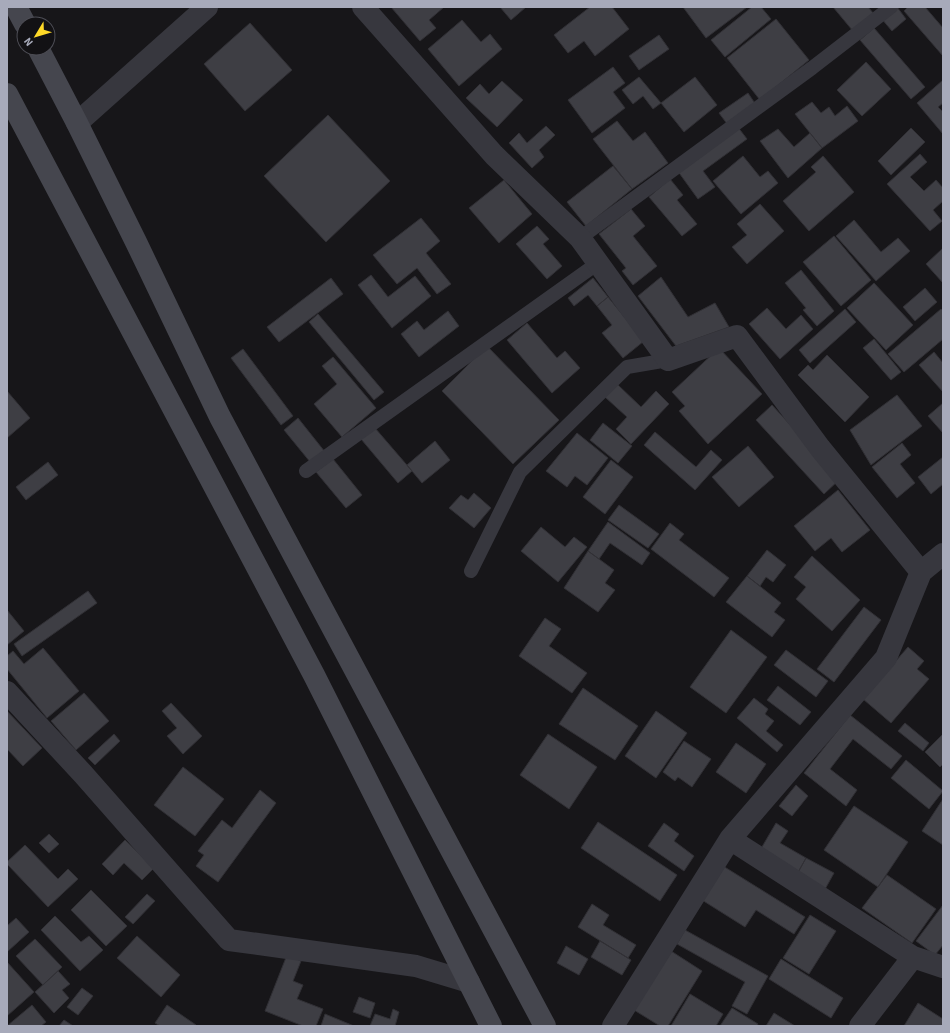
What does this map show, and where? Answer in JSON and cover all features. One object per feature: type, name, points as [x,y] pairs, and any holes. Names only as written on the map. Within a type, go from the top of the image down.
[{"type":"main road","points":[[16,7],[21,16]]},
{"type":"main road","points":[[42,56],[136,242],[220,417],[546,1026]]},
{"type":"main road","points":[[7,94],[314,675],[491,1026]]},
{"type":"street","points":[[77,123],[207,7]]},
{"type":"street","points":[[364,7],[494,155],[580,238],[668,360],[737,336],[820,448],[920,572]]},
{"type":"street","points":[[613,1026],[730,839],[886,658],[920,572],[943,554]]},
{"type":"street","points":[[7,692],[83,774],[229,940],[416,966],[469,982]]},
{"type":"street","points":[[730,839],[912,957],[943,967]]},
{"type":"street","points":[[860,1026],[912,957]]},
{"type":"lane","points":[[580,238],[812,68],[891,7]]},
{"type":"lane","points":[[306,471],[598,263]]},
{"type":"lane","points":[[471,571],[520,472],[626,367],[668,360]]},
{"type":"building","points":[[391,7],[444,7],[429,20],[436,28],[420,41]]},
{"type":"building","points":[[500,7],[526,7],[511,20]]},
{"type":"building","points":[[590,7],[612,7],[629,29],[595,56],[584,41],[568,53],[554,35]]},
{"type":"building","points":[[683,7],[747,7],[706,38]]},
{"type":"building","points":[[752,7],[761,7],[771,19],[725,57],[711,40]]},
{"type":"building","points":[[833,7],[868,7],[874,14],[853,31]]},
{"type":"building","points":[[897,7],[906,19],[892,31],[881,18]]},
{"type":"building","points":[[908,7],[925,7],[943,28],[943,56],[904,11]]},
{"type":"building","points":[[776,19],[809,60],[760,100],[727,58]]},
{"type":"building","points":[[462,20],[481,42],[490,34],[502,49],[459,86],[428,49]]},
{"type":"building","points":[[250,23],[292,70],[245,111],[204,64]]},
{"type":"building","points":[[874,28],[925,87],[911,99],[860,40]]},
{"type":"building","points":[[659,35],[669,49],[639,70],[629,56]]},
{"type":"building","points":[[866,62],[891,89],[862,116],[837,90]]},
{"type":"building","points":[[613,67],[625,83],[613,92],[625,108],[592,133],[568,100]]},
{"type":"building","points":[[639,77],[661,103],[653,109],[643,96],[633,104],[622,90]]},
{"type":"building","points":[[695,77],[717,105],[684,132],[661,103]]},
{"type":"building","points":[[943,80],[943,103],[938,107],[943,112],[943,134],[917,103]]},
{"type":"building","points":[[502,81],[523,100],[497,127],[466,98],[480,84],[489,94]]},
{"type":"building","points":[[748,93],[756,105],[728,125],[719,113]]},
{"type":"building","points":[[812,102],[821,113],[829,107],[835,116],[847,106],[858,121],[822,148],[795,114]]},
{"type":"building","points":[[328,115],[390,181],[326,242],[264,176]]},
{"type":"building","points":[[617,121],[633,141],[645,132],[668,163],[632,189],[593,139]]},
{"type":"building","points":[[546,126],[555,135],[539,150],[544,157],[532,168],[509,143],[519,133],[527,143]]},
{"type":"building","points":[[737,126],[747,139],[703,171],[715,187],[698,199],[677,170]]},
{"type":"building","points":[[911,128],[925,142],[891,175],[878,161]]},
{"type":"building","points":[[778,129],[794,147],[810,133],[822,148],[788,178],[760,141]]},
{"type":"building","points":[[920,154],[927,162],[910,177],[924,191],[936,180],[943,188],[943,201],[933,210],[942,221],[930,231],[887,184]]},
{"type":"building","points":[[743,156],[760,177],[768,171],[778,183],[741,214],[713,181]]},
{"type":"building","points":[[823,156],[854,192],[809,231],[783,201],[816,172],[811,167]]},
{"type":"building","points":[[613,166],[632,189],[586,226],[567,202]]},
{"type":"building","points":[[670,179],[683,195],[677,200],[697,224],[682,236],[649,197]]},
{"type":"building","points":[[504,180],[532,214],[499,243],[469,208]]},
{"type":"building","points":[[760,204],[784,231],[747,264],[732,247],[747,235],[737,224]]},
{"type":"building","points":[[631,209],[645,226],[633,236],[657,266],[633,285],[622,271],[626,268],[599,234]]},
{"type":"building","points":[[421,218],[440,241],[426,253],[451,284],[437,294],[417,268],[397,284],[373,255]]},
{"type":"building","points":[[854,220],[881,252],[898,238],[910,251],[876,281],[836,236]]},
{"type":"building","points":[[537,226],[549,239],[543,244],[562,266],[547,279],[516,244]]},
{"type":"building","points":[[834,236],[871,280],[841,306],[803,262]]},
{"type":"building","points":[[943,248],[943,283],[926,264]]},
{"type":"building","points":[[801,270],[834,311],[817,326],[803,310],[806,308],[785,283]]},
{"type":"building","points":[[371,275],[388,297],[415,276],[431,296],[392,328],[358,285]]},
{"type":"building","points":[[661,277],[688,317],[715,303],[729,327],[676,346],[638,296]]},
{"type":"building","points":[[331,278],[343,294],[279,342],[267,327]]},
{"type":"building","points":[[593,278],[608,297],[597,306],[588,295],[574,306],[568,298]]},
{"type":"building","points":[[874,283],[913,325],[886,350],[847,308]]},
{"type":"building","points":[[925,288],[937,302],[915,321],[903,307]]},
{"type":"building","points":[[608,297],[644,341],[623,358],[602,333],[612,325],[597,306]]},
{"type":"building","points":[[767,308],[786,329],[801,315],[813,329],[780,359],[749,324]]},
{"type":"building","points":[[845,309],[856,322],[810,363],[799,350]]},
{"type":"building","points":[[941,309],[943,311],[943,339],[904,372],[888,354]]},
{"type":"building","points":[[448,311],[459,326],[419,357],[401,334],[417,321],[424,330]]},
{"type":"building","points":[[318,314],[384,392],[374,400],[309,322]]},
{"type":"building","points":[[527,323],[557,358],[565,351],[580,368],[552,393],[507,340]]},
{"type":"building","points":[[874,339],[901,372],[891,380],[863,348]]},
{"type":"building","points":[[487,346],[559,420],[513,464],[442,391]]},
{"type":"building","points":[[719,348],[762,394],[708,444],[679,411],[685,406],[672,392]]},
{"type":"building","points":[[243,349],[293,416],[281,425],[231,358]]},
{"type":"building","points":[[934,352],[943,363],[943,392],[919,365]]},
{"type":"building","points":[[827,355],[869,397],[845,422],[798,375],[808,365],[813,370]]},
{"type":"building","points":[[333,357],[376,408],[342,437],[314,404],[337,384],[322,366]]},
{"type":"building","points":[[617,384],[641,407],[656,391],[669,404],[631,444],[616,429],[627,417],[605,397]]},
{"type":"building","points":[[7,391],[30,418],[7,438]]},
{"type":"building","points":[[897,395],[922,426],[871,465],[850,430]]},
{"type":"building","points":[[943,403],[943,433],[928,416]]},
{"type":"building","points":[[772,405],[840,479],[824,494],[756,420]]},
{"type":"building","points":[[298,418],[325,452],[311,463],[284,430]]},
{"type":"building","points":[[603,423],[632,446],[618,463],[590,440]]},
{"type":"building","points":[[375,428],[412,471],[398,483],[361,439]]},
{"type":"building","points":[[655,432],[696,467],[711,450],[722,460],[695,490],[644,445]]},
{"type":"building","points":[[577,433],[608,458],[587,485],[575,476],[567,487],[546,471]]},
{"type":"building","points":[[435,441],[450,460],[422,483],[407,465]]},
{"type":"building","points":[[902,443],[911,455],[900,464],[915,483],[897,498],[872,467]]},
{"type":"building","points":[[748,446],[774,477],[739,507],[712,477]]},
{"type":"building","points":[[943,457],[943,484],[931,494],[918,477]]},
{"type":"building","points":[[333,459],[362,495],[346,508],[316,472]]},
{"type":"building","points":[[611,460],[633,477],[605,514],[583,497]]},
{"type":"building","points":[[48,462],[58,475],[26,500],[16,487]]},
{"type":"building","points":[[838,490],[870,530],[842,552],[831,538],[815,551],[794,526]]},
{"type":"building","points":[[474,493],[491,508],[474,528],[449,508],[461,495],[468,500]]},
{"type":"building","points":[[619,505],[659,534],[648,548],[608,520]]},
{"type":"building","points":[[608,522],[650,553],[642,565],[610,543],[599,559],[588,551]]},
{"type":"building","points":[[670,523],[684,534],[679,540],[729,578],[714,597],[651,549]]},
{"type":"building","points":[[541,527],[565,547],[574,537],[587,547],[558,582],[521,551]]},
{"type":"building","points":[[767,550],[786,565],[773,582],[766,577],[760,586],[747,576]]},
{"type":"building","points":[[588,551],[614,570],[605,583],[615,590],[598,612],[564,588]]},
{"type":"building","points":[[812,556],[860,600],[832,631],[796,599],[806,587],[794,577]]},
{"type":"building","points":[[747,576],[781,603],[774,612],[785,620],[772,637],[726,602]]},
{"type":"building","points":[[88,591],[97,603],[22,656],[14,644]]},
{"type":"building","points":[[864,607],[881,620],[834,682],[817,669]]},
{"type":"building","points":[[7,610],[24,631],[7,645]]},
{"type":"building","points":[[545,618],[561,629],[549,646],[587,673],[572,693],[519,656]]},
{"type":"building","points":[[731,630],[767,657],[726,713],[690,687]]},
{"type":"building","points":[[908,647],[924,661],[917,669],[929,679],[891,723],[863,699]]},
{"type":"building","points":[[43,648],[79,691],[47,718],[7,669],[7,656],[13,651],[24,664]]},
{"type":"building","points":[[786,650],[828,681],[816,697],[774,665]]},
{"type":"building","points":[[778,686],[811,712],[800,725],[767,700]]},
{"type":"building","points":[[583,688],[638,726],[615,760],[559,724]]},
{"type":"building","points":[[84,693],[109,721],[76,750],[51,721]]},
{"type":"building","points":[[754,698],[768,709],[765,714],[774,721],[766,731],[783,745],[777,752],[737,718]]},
{"type":"building","points":[[171,703],[202,736],[183,754],[167,736],[177,728],[162,711]]},
{"type":"building","points":[[7,711],[42,748],[23,766],[7,749]]},
{"type":"building","points":[[656,711],[687,733],[656,778],[625,756]]},
{"type":"building","points":[[850,715],[902,756],[891,769],[853,739],[830,769],[857,790],[846,806],[804,773]]},
{"type":"building","points":[[905,723],[929,743],[923,751],[898,731]]},
{"type":"building","points":[[114,734],[120,741],[95,765],[88,758]]},
{"type":"building","points":[[548,734],[597,767],[569,809],[520,775]]},
{"type":"building","points":[[943,734],[943,764],[940,767],[925,752]]},
{"type":"building","points":[[684,741],[711,759],[692,787],[678,777],[675,781],[663,772]]},
{"type":"building","points":[[736,743],[766,764],[746,793],[716,772]]},
{"type":"building","points":[[906,760],[943,791],[929,809],[891,778]]},
{"type":"building","points":[[183,767],[224,799],[195,836],[154,805]]},
{"type":"building","points":[[796,785],[808,796],[792,816],[779,806]]},
{"type":"building","points":[[260,790],[276,803],[218,882],[196,866],[204,855],[198,851],[222,820],[232,828]]},
{"type":"building","points":[[943,799],[943,845],[922,831]]},
{"type":"building","points":[[854,806],[908,842],[878,887],[824,850]]},
{"type":"building","points":[[598,822],[677,875],[660,901],[581,848]]},
{"type":"building","points":[[664,823],[679,834],[674,841],[694,856],[684,871],[648,846]]},
{"type":"building","points":[[776,823],[788,831],[780,843],[806,858],[796,876],[759,852]]},
{"type":"building","points":[[49,834],[59,844],[49,853],[39,843]]},
{"type":"building","points":[[125,840],[154,868],[142,880],[124,863],[113,875],[102,864]]},
{"type":"building","points":[[25,845],[58,879],[68,869],[78,879],[48,907],[7,864],[7,862]]},
{"type":"building","points":[[806,858],[834,873],[824,891],[796,876]]},
{"type":"building","points":[[723,866],[805,917],[794,934],[756,910],[745,927],[702,900]]},
{"type":"building","points":[[887,875],[936,909],[912,943],[862,908]]},
{"type":"building","points":[[91,890],[127,926],[106,946],[71,910]]},
{"type":"building","points":[[147,894],[155,901],[133,924],[125,917]]},
{"type":"building","points":[[592,904],[609,915],[603,925],[636,945],[628,958],[578,927]]},
{"type":"building","points":[[943,905],[943,945],[935,955],[916,941]]},
{"type":"building","points":[[810,915],[836,931],[809,974],[783,958]]},
{"type":"building","points":[[55,916],[81,942],[89,936],[103,950],[80,971],[41,930]]},
{"type":"building","points":[[16,918],[29,932],[7,952],[7,926]]},
{"type":"building","points":[[685,930],[768,976],[747,1014],[732,1006],[745,982],[677,944]]},
{"type":"building","points":[[137,936],[180,975],[161,997],[117,958]]},
{"type":"building","points":[[35,939],[62,967],[43,985],[16,956]]},
{"type":"building","points":[[600,941],[631,960],[622,975],[591,957]]},
{"type":"building","points":[[566,946],[588,959],[579,975],[557,963]]},
{"type":"building","points":[[671,951],[702,971],[668,1026],[660,1026],[634,1010]]},
{"type":"building","points":[[287,955],[301,961],[293,981],[303,985],[297,999],[323,1009],[316,1026],[303,1026],[265,1011]]},
{"type":"building","points":[[781,959],[843,998],[831,1018],[769,979]]},
{"type":"building","points":[[7,962],[34,992],[7,1016]]},
{"type":"building","points":[[58,971],[70,984],[62,990],[69,998],[54,1013],[35,992]]},
{"type":"building","points":[[82,988],[93,996],[78,1015],[67,1007]]},
{"type":"building","points":[[690,994],[723,1014],[716,1026],[671,1026]]},
{"type":"building","points":[[359,997],[375,1003],[370,1018],[353,1012]]},
{"type":"building","points":[[918,1003],[943,1019],[943,1026],[904,1026]]},
{"type":"building","points":[[32,1005],[46,1022],[41,1026],[7,1026]]},
{"type":"building","points":[[167,1005],[196,1026],[160,1026],[155,1023]]},
{"type":"building","points":[[732,1008],[758,1024],[757,1026],[720,1026]]},
{"type":"building","points":[[393,1009],[399,1012],[395,1026],[370,1026],[375,1014],[390,1019]]},
{"type":"building","points":[[774,1013],[795,1026],[766,1026]]},
{"type":"building","points":[[325,1014],[354,1026],[321,1026]]},
{"type":"building","points":[[64,1020],[73,1026],[59,1026]]}]
